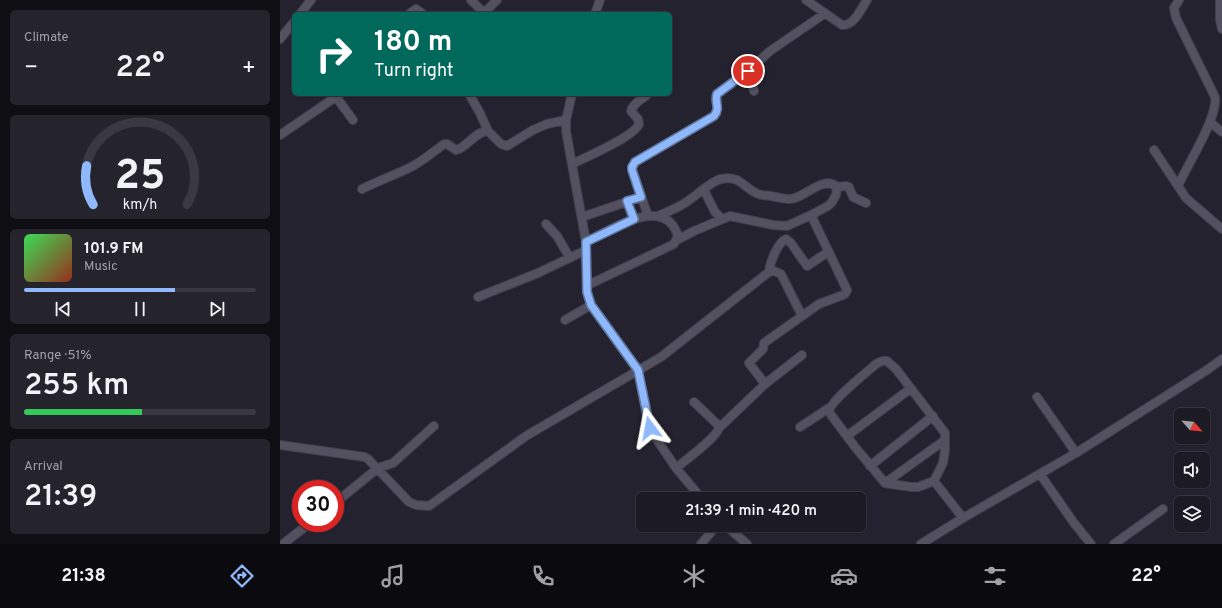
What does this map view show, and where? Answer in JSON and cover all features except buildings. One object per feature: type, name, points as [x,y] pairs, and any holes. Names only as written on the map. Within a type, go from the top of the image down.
[{"type":"street","points":[[301,12],[310,0]]},
{"type":"street","points":[[471,0],[483,12]]},
{"type":"street","points":[[485,12],[497,0]]},
{"type":"street","points":[[596,12],[600,0]]},
{"type":"street","points":[[806,0],[817,3],[824,14],[842,25],[847,25],[852,22],[867,0]]},
{"type":"street","points":[[1179,0],[1174,8],[1176,18],[1215,97],[1216,103]]},
{"type":"street","points":[[1220,0],[1220,20],[1222,29]]},
{"type":"street","points":[[412,12],[416,9],[420,12]]},
{"type":"street","points":[[648,216],[632,170],[635,162],[714,116],[718,106],[716,98],[717,94],[748,71],[770,51],[824,14]]},
{"type":"street","points":[[280,39],[292,24]]},
{"type":"street","points":[[748,71],[754,91]]},
{"type":"street","points":[[1178,186],[1210,122],[1216,103],[1222,95]]},
{"type":"street","points":[[280,135],[337,96]]},
{"type":"street","points":[[339,96],[353,120]]},
{"type":"street","points":[[470,96],[488,130],[501,144],[507,146],[533,130],[547,124],[566,120]]},
{"type":"street","points":[[572,96],[566,120],[586,242],[587,292],[591,305],[638,370],[650,428],[676,468],[696,492]]},
{"type":"street","points":[[572,164],[624,138],[635,130],[639,124],[638,119],[631,112],[631,110],[637,102],[646,96]]},
{"type":"street","points":[[1210,122],[1220,127]]},
{"type":"street","points":[[362,189],[382,178],[411,167],[444,144],[447,144],[456,150],[480,132],[488,130]]},
{"type":"street","points":[[1154,150],[1186,198],[1222,229]]},
{"type":"street","points":[[658,216],[685,203],[714,182],[728,178],[741,182],[757,194],[789,199],[797,197],[816,186],[826,184],[837,187],[846,186],[849,187],[853,196],[866,203]]},
{"type":"street","points":[[588,285],[674,244],[677,240],[694,231],[730,216],[774,225],[787,226],[811,215],[832,202],[836,195],[837,187]]},
{"type":"street","points":[[704,190],[715,212],[722,219]]},
{"type":"street","points":[[582,217],[641,197]]},
{"type":"street","points":[[627,201],[634,219]]},
{"type":"street","points":[[765,384],[749,365],[749,362],[764,348],[763,344],[766,340],[819,304],[845,294],[847,290],[811,215]]},
{"type":"street","points":[[586,242],[634,219],[648,216],[662,217],[673,224],[678,236],[677,240]]},
{"type":"street","points":[[546,224],[557,236],[570,258]]},
{"type":"street","points":[[769,272],[771,262],[780,244],[786,239],[792,243],[807,266],[828,252]]},
{"type":"street","points":[[478,297],[538,273],[586,250]]},
{"type":"street","points":[[280,445],[361,456],[368,459],[378,468],[409,502],[416,505],[429,506],[526,436],[661,357],[769,272],[774,271],[781,274],[802,316]]},
{"type":"street","points":[[565,320],[591,305]]},
{"type":"street","points":[[676,468],[717,434],[719,428],[765,384],[802,355]]},
{"type":"street","points":[[921,544],[1076,453],[1222,359]]},
{"type":"street","points":[[800,427],[829,408],[876,364],[882,361],[887,361],[896,369],[945,433],[942,463],[934,481],[918,487],[885,483],[833,418],[829,412],[829,408]]},
{"type":"street","points":[[847,436],[910,389]]},
{"type":"street","points":[[1037,397],[1076,453]]},
{"type":"street","points":[[694,402],[704,410],[719,428]]},
{"type":"street","points":[[870,466],[932,416]]},
{"type":"street","points":[[344,495],[378,468],[393,463],[434,426]]},
{"type":"street","points":[[885,483],[945,440]]},
{"type":"street","points":[[1040,474],[1066,512],[1092,544]]},
{"type":"street","points":[[934,481],[963,518]]},
{"type":"street","points":[[1114,544],[1163,508]]},
{"type":"street","points":[[283,544],[298,532]]},
{"type":"street","points":[[701,544],[711,532]]},
{"type":"street","points":[[733,532],[747,544]]},
{"type":"route","points":[[650,428],[638,370],[591,305],[587,292],[586,242],[624,222],[634,219],[627,201],[641,197],[632,170],[633,164],[644,156],[714,116],[718,106],[716,98],[717,94],[748,71]]}]
